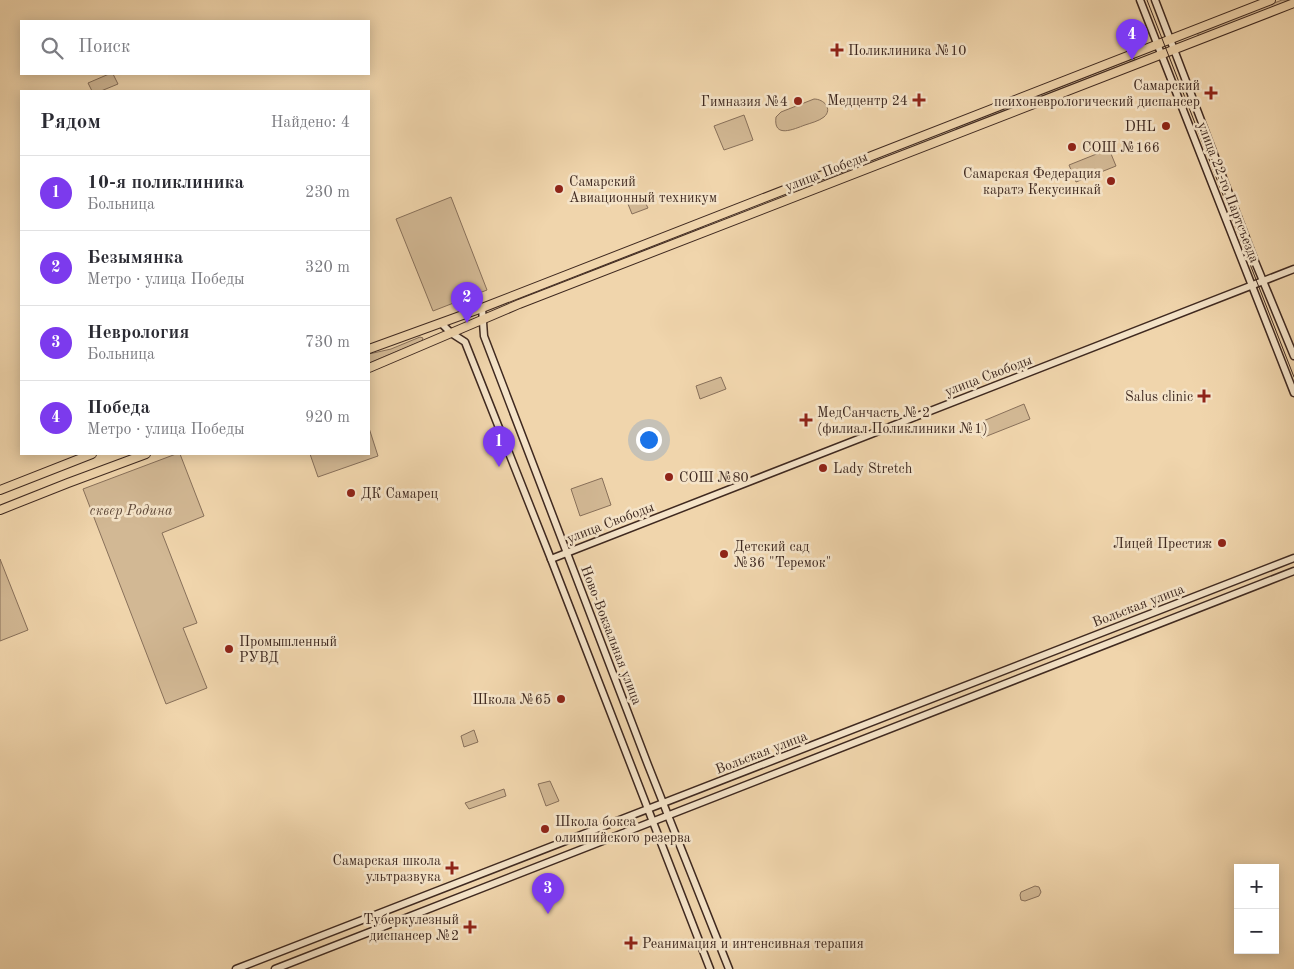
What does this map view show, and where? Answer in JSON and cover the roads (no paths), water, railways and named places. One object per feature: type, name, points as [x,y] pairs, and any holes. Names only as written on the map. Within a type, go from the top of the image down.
[{"type":"main road","name":"улица 22-го Партсъезда","points":[[1140,0],[1294,392]]},
{"type":"main road","name":"улица 22-го Партсъезда","points":[[1155,0],[1294,356]]},
{"type":"main road","name":"улица Победы","points":[[370,349],[482,308],[1271,0]]},
{"type":"main road","name":"улица Победы","points":[[370,368],[482,319],[568,285],[1294,3]]},
{"type":"main road","points":[[1198,29],[1194,36],[1202,38]]},
{"type":"main road","points":[[1132,54],[1140,58],[1136,64]]},
{"type":"main road","points":[[947,126],[952,136]]},
{"type":"main road","points":[[712,217],[716,228]]},
{"type":"main road","points":[[582,268],[579,276],[586,278]]},
{"type":"main road","name":"улица Свободы","points":[[551,559],[1294,269]]},
{"type":"main road","points":[[564,275],[570,279],[568,285]]},
{"type":"main road","name":"Ново-Вокзальная улица","points":[[482,308],[484,336],[729,969]]},
{"type":"main road","points":[[441,323],[451,333],[465,342],[710,969]]},
{"type":"main road","points":[[423,330],[431,332],[433,335],[434,338],[429,343]]},
{"type":"main road","points":[[0,490],[89,455]]},
{"type":"main road","points":[[0,510],[68,482],[143,455]]},
{"type":"main road","name":"Вольская улица","points":[[236,969],[1294,558]]},
{"type":"main road","name":"Вольская улица","points":[[274,969],[1294,571]]},
{"type":"tram line","points":[[1147,0],[1294,377]]},
{"type":"place","name":"Поликлиника №10","points":[[837,50]]},
{"type":"place","name":"Победа","points":[[1132,60]]},
{"type":"place","name":"Самарский психоневрологический диспансер","points":[[1211,93]]},
{"type":"place","name":"Медцентр 24","points":[[919,100]]},
{"type":"place","name":"Гимназия №4","points":[[798,101]]},
{"type":"place","name":"DHL","points":[[1166,126]]},
{"type":"place","name":"СОШ №166","points":[[1072,147]]},
{"type":"place","name":"Самарская Федерация каратэ Кекусинкай","points":[[1111,181]]},
{"type":"place","name":"Самарский Авиационный техникум","points":[[559,189]]},
{"type":"place","name":"Безымянка","points":[[467,323]]},
{"type":"place","name":"Salus clinic","points":[[1204,396]]},
{"type":"place","name":"МедСанчасть № 2 (филиал Поликлиники №1)","points":[[806,420]]},
{"type":"place","name":"10-я поликлиника","points":[[499,467]]},
{"type":"place","name":"Lady Stretch","points":[[823,468]]},
{"type":"place","name":"СОШ №80","points":[[669,477]]},
{"type":"place","name":"ДК Самарец","points":[[351,493]]},
{"type":"place","name":"Лицей Престиж","points":[[1222,543]]},
{"type":"place","name":"Детский сад №36 \"Теремок\"","points":[[724,554]]},
{"type":"place","name":"Промышленный РУВД","points":[[229,649]]},
{"type":"place","name":"Школа №65","points":[[561,699]]},
{"type":"place","name":"Школа бокса олимпийского резерва","points":[[545,829]]},
{"type":"place","name":"Самарская школа ультразвука","points":[[452,868]]},
{"type":"place","name":"Неврология","points":[[548,914]]},
{"type":"place","name":"Туберкулезный диспансер №2","points":[[470,927]]},
{"type":"place","name":"Реанимация и интенсивная терапия","points":[[631,943]]},
{"type":"park label","name":"сквер Родина","points":[[131,510]]}]
